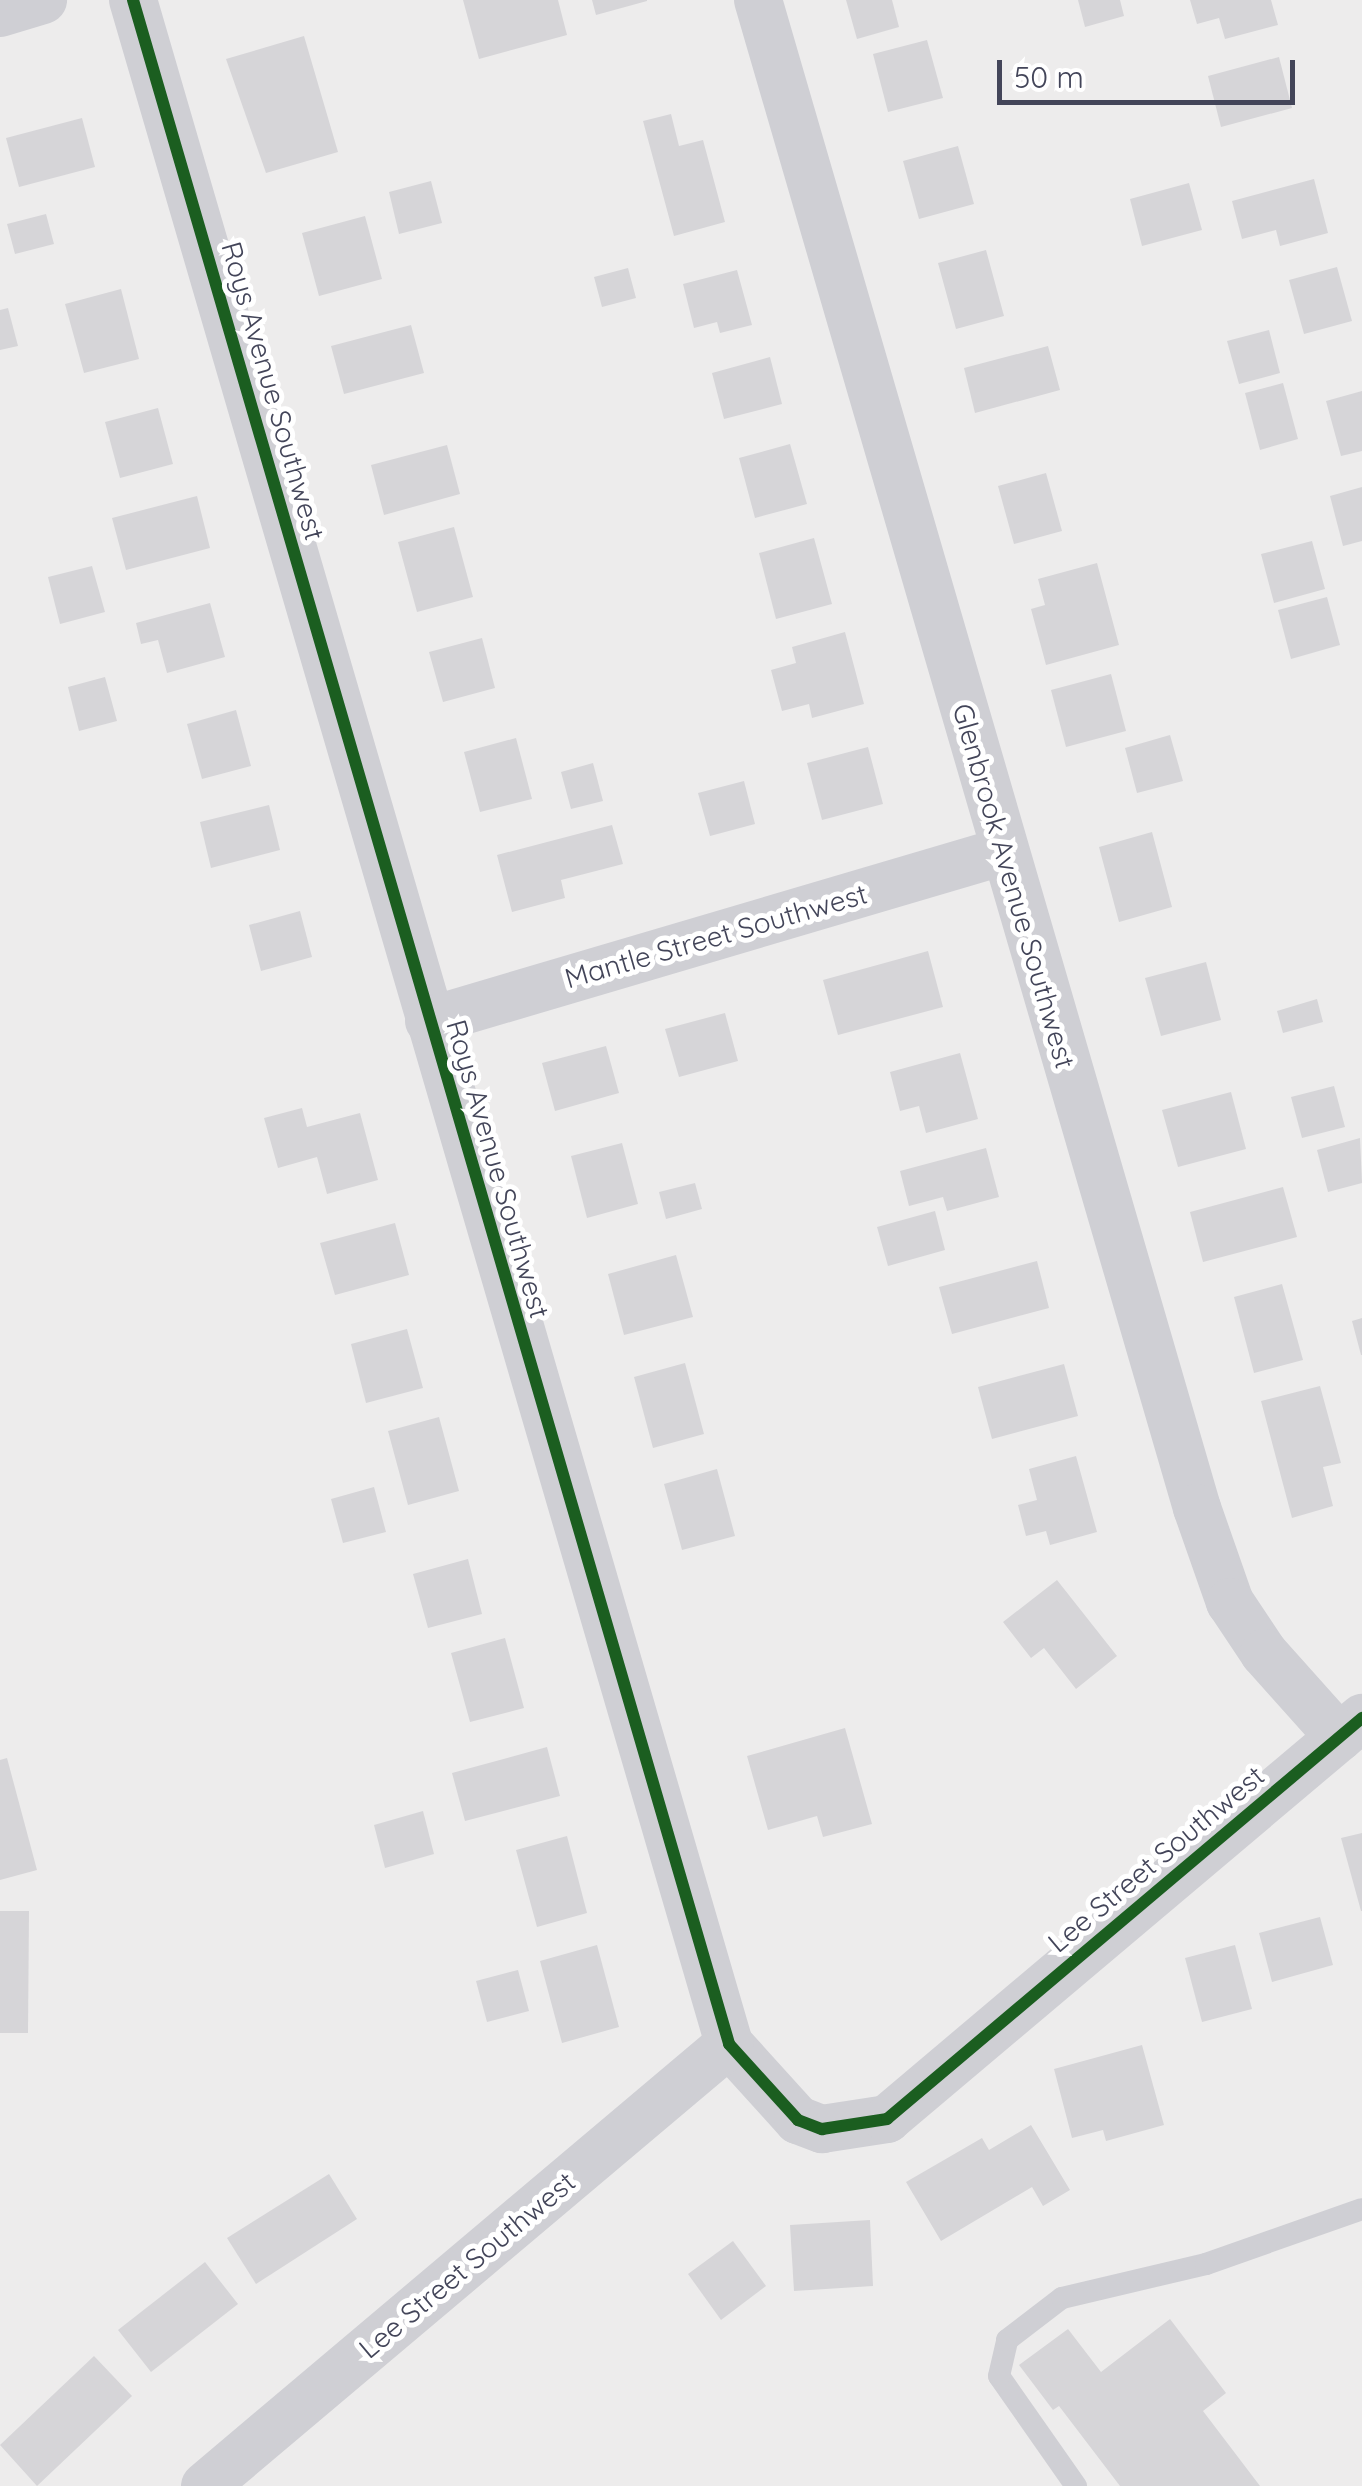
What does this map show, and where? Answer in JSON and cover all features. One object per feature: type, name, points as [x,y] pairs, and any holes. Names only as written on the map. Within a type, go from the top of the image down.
[{"type":"street","points":[[0,13],[43,0]]},
{"type":"street","name":"Roys Avenue Southwest","points":[[134,0],[728,2044],[798,2120],[822,2129],[886,2119],[982,2038]]},
{"type":"street","name":"Glenbrook Avenue Southwest","points":[[758,0],[1192,1490],[1230,1602],[1264,1653],[1351,1728]]},
{"type":"street","name":"Mantle Street Southwest","points":[[428,1021],[1004,851]]},
{"type":"street","name":"Lee Street Southwest","points":[[982,2038],[1351,1728]]},
{"type":"street","name":"Lee Street Southwest","points":[[206,2486],[728,2044]]},
{"type":"lane","points":[[1076,2486],[999,2376],[1007,2340],[1062,2298],[1206,2264],[1362,2209]]},
{"type":"building","points":[[463,0],[558,0],[567,35],[479,59]]},
{"type":"building","points":[[592,0],[647,0],[647,1],[596,15]]},
{"type":"building","points":[[846,0],[892,0],[899,27],[857,39]]},
{"type":"building","points":[[1078,0],[1120,0],[1124,16],[1085,27]]},
{"type":"building","points":[[1190,0],[1271,0],[1278,25],[1225,39],[1219,18],[1197,24]]},
{"type":"building","points":[[304,36],[338,152],[266,173],[226,59]]},
{"type":"building","points":[[927,40],[943,98],[888,112],[873,54]]},
{"type":"building","points":[[1279,57],[1292,108],[1221,127],[1208,76]]},
{"type":"building","points":[[671,114],[679,146],[703,140],[725,222],[674,236],[643,121]]},
{"type":"building","points":[[82,118],[95,167],[19,187],[6,138]]},
{"type":"building","points":[[958,146],[974,204],[919,219],[903,161]]},
{"type":"building","points":[[1314,179],[1328,233],[1280,246],[1276,230],[1242,239],[1232,201]]},
{"type":"building","points":[[431,181],[442,223],[399,234],[389,192]]},
{"type":"building","points":[[1189,183],[1202,230],[1142,246],[1130,199]]},
{"type":"building","points":[[46,214],[54,244],[15,254],[7,224]]},
{"type":"building","points":[[365,216],[382,279],[319,296],[302,233]]},
{"type":"building","points":[[986,250],[1004,316],[956,329],[938,263]]},
{"type":"building","points":[[1337,267],[1352,321],[1304,334],[1289,280]]},
{"type":"building","points":[[628,268],[636,298],[602,307],[594,277]]},
{"type":"building","points":[[737,270],[752,325],[720,333],[717,322],[694,328],[683,284]]},
{"type":"building","points":[[121,289],[139,359],[84,373],[65,304]]},
{"type":"building","points":[[8,308],[18,346],[0,350],[0,310]]},
{"type":"building","points":[[411,325],[424,373],[344,394],[331,346]]},
{"type":"building","points":[[1269,330],[1280,373],[1239,384],[1227,341]]},
{"type":"building","points":[[1048,346],[1060,390],[975,413],[964,368]]},
{"type":"building","points":[[770,357],[782,404],[724,419],[712,373]]},
{"type":"building","points":[[1283,383],[1298,439],[1260,450],[1245,393]]},
{"type":"building","points":[[1362,391],[1362,451],[1341,456],[1326,401]]},
{"type":"building","points":[[158,408],[173,464],[120,478],[105,422]]},
{"type":"building","points":[[790,444],[807,504],[755,518],[739,458]]},
{"type":"building","points":[[447,445],[460,494],[384,515],[371,465]]},
{"type":"building","points":[[1046,473],[1062,531],[1014,544],[998,486]]},
{"type":"building","points":[[1362,487],[1362,541],[1343,546],[1330,496]]},
{"type":"building","points":[[197,496],[210,548],[126,570],[112,518]]},
{"type":"building","points":[[454,527],[473,597],[417,612],[398,542]]},
{"type":"building","points":[[814,538],[832,604],[776,619],[759,553]]},
{"type":"building","points":[[1312,541],[1325,589],[1274,603],[1261,554]]},
{"type":"building","points":[[1097,563],[1119,645],[1046,665],[1031,609],[1045,605],[1038,579]]},
{"type":"building","points":[[92,566],[105,612],[60,624],[48,577]]},
{"type":"building","points":[[1327,597],[1340,645],[1291,659],[1278,610]]},
{"type":"building","points":[[210,603],[225,657],[167,673],[158,640],[141,644],[136,623]]},
{"type":"building","points":[[845,632],[864,704],[812,718],[809,704],[782,711],[771,670],[796,663],[792,647]]},
{"type":"building","points":[[482,638],[495,688],[443,702],[429,652]]},
{"type":"building","points":[[1111,674],[1126,731],[1066,747],[1051,690]]},
{"type":"building","points":[[105,677],[117,721],[79,731],[68,687]]},
{"type":"building","points":[[236,710],[251,766],[202,779],[187,724]]},
{"type":"building","points":[[1170,735],[1183,781],[1137,793],[1125,748]]},
{"type":"building","points":[[516,738],[532,799],[480,812],[464,752]]},
{"type":"building","points":[[868,747],[883,804],[822,820],[807,763]]},
{"type":"building","points":[[593,763],[603,801],[571,809],[561,772]]},
{"type":"building","points":[[744,781],[755,824],[710,836],[698,793]]},
{"type":"building","points":[[269,805],[280,850],[211,868],[200,822]]},
{"type":"building","points":[[612,825],[623,864],[561,880],[565,898],[512,912],[497,855]]},
{"type":"building","points":[[1152,832],[1172,907],[1119,922],[1099,847]]},
{"type":"building","points":[[300,911],[312,957],[261,971],[249,925]]},
{"type":"building","points":[[928,951],[943,1007],[838,1035],[823,980]]},
{"type":"building","points":[[1206,962],[1221,1020],[1161,1036],[1145,978]]},
{"type":"building","points":[[1317,999],[1323,1022],[1283,1033],[1277,1011]]},
{"type":"building","points":[[725,1013],[738,1061],[679,1077],[665,1029]]},
{"type":"building","points":[[606,1046],[619,1093],[555,1111],[542,1063]]},
{"type":"building","points":[[960,1053],[978,1119],[926,1133],[919,1106],[900,1111],[890,1072]]},
{"type":"building","points":[[1334,1086],[1345,1127],[1302,1138],[1291,1097]]},
{"type":"building","points":[[1231,1092],[1246,1149],[1178,1167],[1162,1110]]},
{"type":"building","points":[[302,1108],[307,1127],[360,1113],[378,1180],[327,1194],[317,1157],[278,1168],[264,1118]]},
{"type":"building","points":[[1360,1138],[1362,1183],[1328,1192],[1317,1150]]},
{"type":"building","points":[[622,1143],[638,1204],[587,1218],[571,1156]]},
{"type":"building","points":[[986,1148],[999,1197],[947,1211],[943,1197],[909,1206],[900,1171]]},
{"type":"building","points":[[695,1183],[702,1209],[666,1219],[659,1192]]},
{"type":"building","points":[[1283,1187],[1297,1237],[1203,1262],[1190,1212]]},
{"type":"building","points":[[935,1211],[945,1250],[888,1266],[877,1227]]},
{"type":"building","points":[[395,1223],[409,1275],[335,1295],[320,1243]]},
{"type":"building","points":[[676,1255],[693,1317],[624,1335],[608,1274]]},
{"type":"building","points":[[1037,1261],[1049,1308],[952,1334],[939,1287]]},
{"type":"building","points":[[1282,1284],[1303,1360],[1254,1373],[1234,1297]]},
{"type":"building","points":[[1362,1318],[1362,1355],[1361,1355],[1352,1321]]},
{"type":"building","points":[[407,1329],[423,1388],[366,1403],[351,1344]]},
{"type":"building","points":[[685,1363],[704,1434],[653,1448],[634,1377]]},
{"type":"building","points":[[1064,1364],[1078,1416],[992,1439],[978,1387]]},
{"type":"building","points":[[1320,1386],[1341,1463],[1323,1467],[1333,1506],[1292,1518],[1261,1401]]},
{"type":"building","points":[[439,1417],[459,1491],[408,1505],[388,1431]]},
{"type":"building","points":[[1076,1456],[1097,1532],[1050,1545],[1046,1531],[1026,1536],[1018,1505],[1037,1500],[1029,1469]]},
{"type":"building","points":[[717,1469],[735,1536],[682,1550],[664,1484]]},
{"type":"building","points":[[374,1487],[386,1532],[343,1543],[331,1499]]},
{"type":"building","points":[[468,1559],[482,1614],[428,1628],[413,1574]]},
{"type":"building","points":[[1057,1580],[1117,1656],[1076,1689],[1044,1648],[1031,1658],[1003,1622]]},
{"type":"building","points":[[505,1638],[524,1708],[470,1722],[451,1653]]},
{"type":"building","points":[[845,1728],[872,1824],[823,1837],[817,1816],[768,1830],[747,1756]]},
{"type":"building","points":[[547,1747],[560,1796],[465,1821],[452,1773]]},
{"type":"building","points":[[7,1758],[37,1870],[0,1880],[0,1760]]},
{"type":"building","points":[[423,1811],[434,1854],[385,1868],[374,1825]]},
{"type":"building","points":[[1362,1833],[1362,1911],[1361,1911],[1341,1838]]},
{"type":"building","points":[[567,1836],[587,1913],[537,1927],[516,1850]]},
{"type":"building","points":[[0,1911],[29,1911],[28,2033],[0,2033]]},
{"type":"building","points":[[1320,1917],[1333,1965],[1272,1982],[1259,1933]]},
{"type":"building","points":[[597,1945],[619,2027],[562,2043],[540,1961]]},
{"type":"building","points":[[1235,1945],[1252,2009],[1202,2022],[1185,1958]]},
{"type":"building","points":[[518,1970],[529,2011],[487,2022],[476,1981]]},
{"type":"building","points":[[1142,2045],[1164,2125],[1106,2141],[1103,2130],[1072,2138],[1054,2069]]},
{"type":"building","points":[[1031,2125],[1070,2190],[1043,2206],[1032,2187],[941,2241],[906,2182],[982,2138],[989,2150]]},
{"type":"building","points":[[329,2174],[357,2219],[256,2284],[227,2238]]},
{"type":"building","points":[[870,2220],[873,2286],[794,2291],[790,2225]]},
{"type":"building","points":[[733,2241],[766,2286],[721,2320],[688,2274]]},
{"type":"building","points":[[205,2262],[238,2304],[151,2372],[118,2330]]},
{"type":"building","points":[[1170,2319],[1226,2393],[1203,2411],[1260,2486],[1120,2486],[1059,2406],[1053,2410],[1019,2365],[1068,2329],[1101,2372]]},
{"type":"building","points":[[94,2356],[132,2396],[37,2486],[0,2445]]},
{"type":"cycle path","points":[[133,0],[729,2044],[798,2120],[822,2129],[887,2119],[1362,1718]]}]
